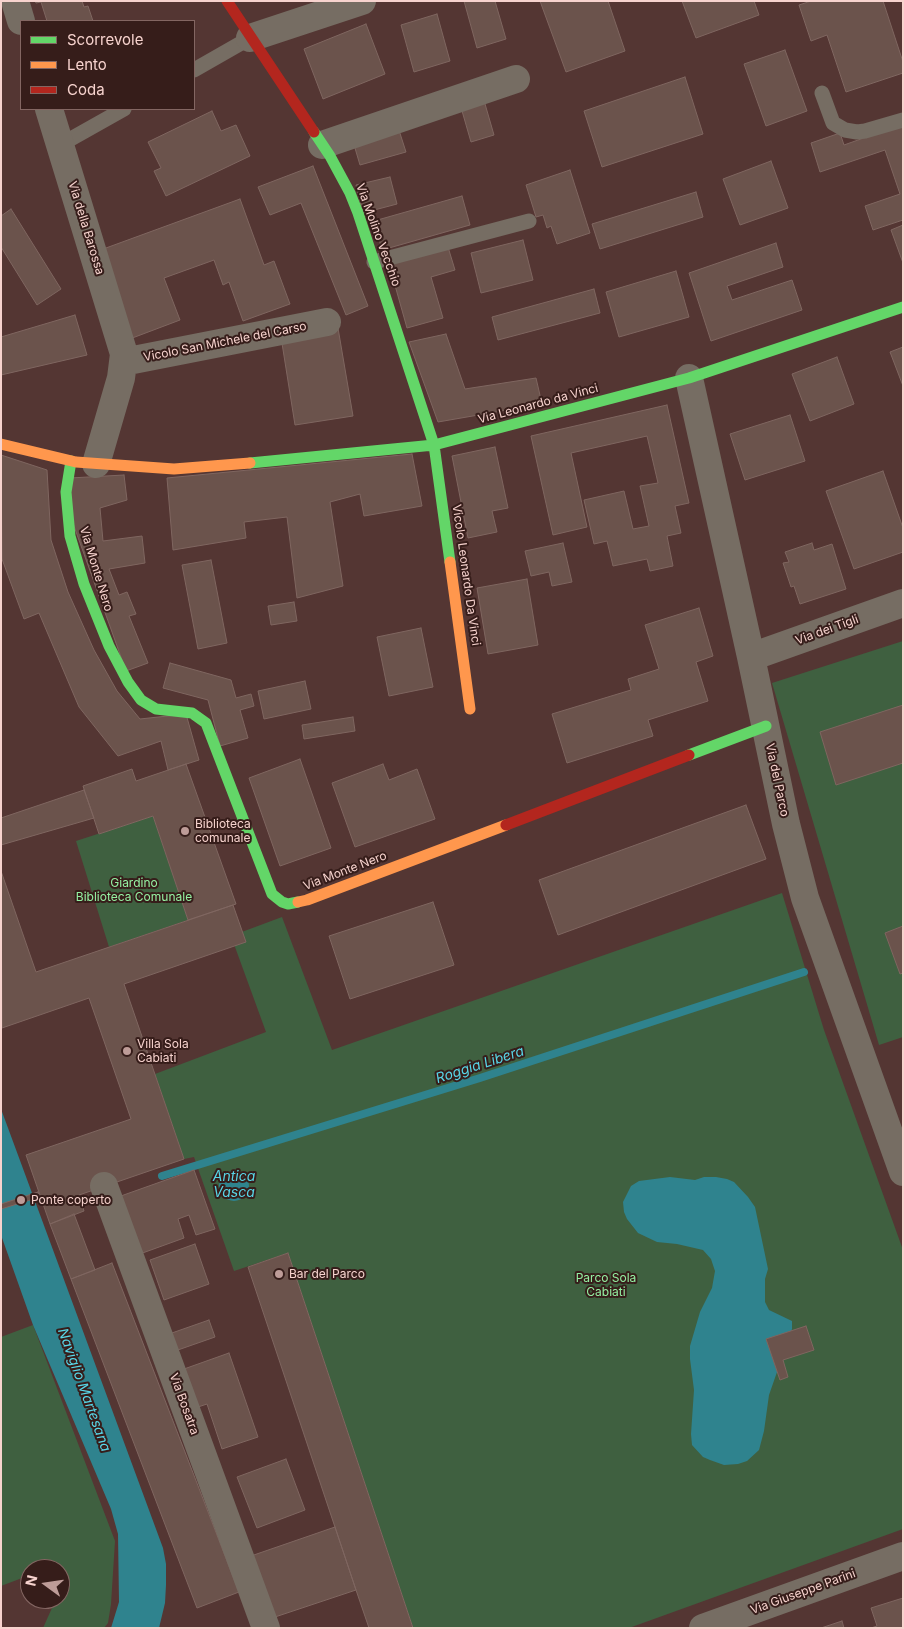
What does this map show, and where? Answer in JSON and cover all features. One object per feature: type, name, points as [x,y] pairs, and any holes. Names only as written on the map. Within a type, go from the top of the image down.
[{"type":"street","points":[[15,1],[21,20]]},
{"type":"street","name":"Via Molino Vecchio","points":[[227,1],[330,156],[350,193],[434,445]]},
{"type":"street","points":[[250,38],[362,1]]},
{"type":"street","points":[[322,145],[516,79]]},
{"type":"street","name":"Via della Barossa","points":[[49,110],[123,355]]},
{"type":"street","name":"Via Leonardo da Vinci","points":[[1,444],[83,462],[168,468],[214,467],[434,445],[688,378],[903,307]]},
{"type":"street","name":"Vicolo San Michele del Carso","points":[[123,355],[328,322]]},
{"type":"street","points":[[83,462],[121,378],[123,355]]},
{"type":"street","name":"Via del Parco","points":[[688,378],[751,657],[786,824],[805,898],[903,1172]]},
{"type":"street","name":"Vicolo Leonardo Da Vinci","points":[[434,445],[470,709]]},
{"type":"street","name":"Via Monte Nero","points":[[83,462],[66,492],[70,536],[84,584],[109,646],[128,682],[141,700],[156,708],[192,713],[206,723],[269,888],[276,899],[282,902],[288,904],[307,900],[766,726]]},
{"type":"street","name":"Via dei Tigli","points":[[751,657],[903,602]]},
{"type":"street","name":"Via Bosatra","points":[[104,1186],[258,1626]]},
{"type":"street","name":"Via Giuseppe Parini","points":[[704,1628],[903,1556]]},
{"type":"lane","points":[[195,69],[250,38]]},
{"type":"lane","points":[[822,93],[833,122],[844,130],[865,131],[903,120]]},
{"type":"lane","points":[[60,145],[122,110]]},
{"type":"lane","points":[[374,262],[529,221]]},
{"type":"green space","points":[[903,641],[903,1037],[879,1045],[772,683]]},
{"type":"green space","name":"Giardino Biblioteca Comunale","points":[[153,816],[188,920],[109,947],[76,841]]},
{"type":"green space","name":"Parco Sola Cabiati","points":[[782,893],[824,1030],[903,1250],[903,1529],[629,1628],[413,1628],[288,1253],[234,1271],[194,1157],[184,1159],[155,1074],[266,1032],[231,936],[282,917],[332,1050]]},
{"type":"green space","points":[[33,1325],[115,1541],[111,1604],[108,1623],[104,1628],[43,1628],[52,1609],[70,1609],[70,1559],[20,1559],[20,1579],[1,1586],[1,1337]]},
{"type":"water","name":"Naviglio Martesana","points":[[1,1109],[163,1548],[166,1564],[166,1585],[165,1603],[159,1628],[111,1628],[119,1602],[118,1534],[111,1509],[33,1325],[1,1235]]},
{"type":"water","name":"Antica Vasca","points":[[234,1171],[244,1176],[249,1186],[244,1196],[234,1201],[224,1196],[219,1186],[224,1176]]},
{"type":"water","points":[[670,1177],[695,1180],[704,1177],[727,1179],[734,1182],[748,1197],[755,1207],[768,1269],[765,1279],[765,1302],[769,1310],[792,1321],[792,1329],[769,1395],[764,1431],[759,1450],[747,1461],[738,1464],[724,1465],[710,1460],[703,1457],[692,1445],[694,1390],[690,1346],[700,1312],[712,1288],[715,1271],[711,1259],[703,1250],[657,1242],[638,1233],[624,1212],[623,1202],[631,1186],[639,1181]]},
{"type":"building","points":[[35,1],[82,1],[84,7],[88,6],[93,20],[47,20],[41,2],[36,3]]},
{"type":"building","points":[[464,1],[495,1],[506,39],[477,48]]},
{"type":"building","points":[[540,1],[608,1],[625,51],[566,72]]},
{"type":"building","points":[[682,1],[754,1],[759,15],[696,38]]},
{"type":"building","points":[[811,1],[883,1],[903,62],[903,73],[846,92],[827,35],[811,41],[799,5]]},
{"type":"building","points":[[437,14],[450,61],[414,72],[401,25]]},
{"type":"building","points":[[366,24],[385,74],[323,99],[304,49]]},
{"type":"building","points":[[785,50],[807,111],[766,126],[744,64]]},
{"type":"building","points":[[685,77],[703,134],[602,167],[584,111]]},
{"type":"building","points":[[483,97],[494,135],[471,142],[460,104]]},
{"type":"building","points":[[212,111],[221,131],[236,125],[250,156],[166,196],[154,171],[161,168],[148,142]]},
{"type":"building","points":[[397,124],[406,152],[360,165],[352,138]]},
{"type":"building","points":[[903,124],[903,220],[873,230],[865,206],[900,194],[885,150],[820,172],[811,143],[840,133],[844,145]]},
{"type":"building","points":[[771,161],[788,208],[740,225],[723,179]]},
{"type":"building","points":[[313,166],[368,306],[346,315],[301,203],[270,215],[258,187]]},
{"type":"building","points":[[570,170],[590,233],[557,244],[551,226],[547,228],[543,215],[536,217],[526,185]]},
{"type":"building","points":[[390,177],[397,204],[363,213],[356,185]]},
{"type":"building","points":[[696,192],[703,217],[600,249],[592,224]]},
{"type":"building","points":[[462,196],[470,225],[382,250],[374,221]]},
{"type":"building","points":[[240,199],[264,265],[274,261],[290,304],[243,321],[229,282],[223,285],[214,260],[164,278],[180,320],[127,340],[95,252]]},
{"type":"building","points":[[11,209],[61,289],[37,305],[1,247],[1,216]]},
{"type":"building","points":[[903,225],[903,263],[891,230]]},
{"type":"building","points":[[523,240],[533,280],[481,293],[471,253]]},
{"type":"building","points":[[776,243],[783,267],[727,286],[732,300],[792,280],[802,310],[711,341],[689,273]]},
{"type":"building","points":[[448,247],[455,270],[431,277],[443,318],[407,328],[389,264]]},
{"type":"building","points":[[676,271],[689,317],[619,337],[606,292]]},
{"type":"building","points":[[594,289],[600,313],[498,340],[492,317]]},
{"type":"building","points":[[75,315],[87,355],[1,375],[1,337]]},
{"type":"building","points":[[338,328],[353,416],[295,425],[281,337]]},
{"type":"building","points":[[446,334],[465,389],[536,378],[542,404],[438,422],[409,342]]},
{"type":"building","points":[[903,347],[903,386],[890,352]]},
{"type":"building","points":[[837,357],[854,404],[810,421],[792,374]]},
{"type":"building","points":[[667,405],[689,503],[675,506],[681,533],[667,536],[673,566],[650,571],[647,559],[613,566],[607,541],[594,544],[584,500],[624,491],[633,529],[649,526],[640,486],[658,483],[647,436],[571,453],[587,527],[553,535],[531,436]]},
{"type":"building","points":[[790,415],[805,461],[745,480],[730,434]]},
{"type":"building","points":[[495,447],[508,508],[492,511],[497,532],[468,538],[452,456]]},
{"type":"building","points":[[412,454],[422,506],[364,516],[360,494],[330,502],[343,586],[297,598],[287,517],[244,522],[246,538],[173,550],[167,478]]},
{"type":"building","points":[[1,455],[47,470],[51,540],[68,592],[94,650],[117,691],[140,719],[186,714],[199,760],[168,770],[161,741],[118,756],[79,707],[39,613],[24,619],[2,559]]},
{"type":"building","points":[[883,471],[903,528],[903,552],[854,569],[826,491]]},
{"type":"building","points":[[124,475],[127,500],[100,508],[103,541],[142,536],[145,563],[109,569],[119,595],[127,592],[136,614],[129,616],[148,663],[126,671],[70,515],[70,478]]},
{"type":"building","points":[[563,543],[572,582],[552,586],[549,572],[531,576],[525,551]]},
{"type":"building","points":[[812,543],[814,550],[832,544],[846,589],[800,604],[794,586],[791,587],[783,563],[789,562],[785,552]]},
{"type":"building","points":[[211,560],[227,643],[198,649],[182,565]]},
{"type":"building","points":[[527,579],[538,645],[488,654],[477,588]]},
{"type":"building","points":[[294,602],[297,621],[271,625],[268,606]]},
{"type":"building","points":[[699,608],[713,656],[696,662],[708,701],[648,720],[653,736],[567,763],[552,714],[631,690],[628,679],[659,669],[645,625]]},
{"type":"building","points":[[421,628],[433,687],[389,696],[377,637]]},
{"type":"building","points":[[170,663],[231,680],[236,698],[251,694],[254,706],[240,710],[248,738],[220,746],[208,700],[163,688]]},
{"type":"building","points":[[305,681],[311,709],[264,719],[258,691]]},
{"type":"building","points":[[903,705],[903,763],[836,785],[820,732]]},
{"type":"building","points":[[353,717],[355,731],[304,739],[302,725]]},
{"type":"building","points":[[300,759],[331,848],[280,866],[249,778]]},
{"type":"building","points":[[186,764],[236,904],[188,920],[153,816],[99,834],[83,786],[132,769],[136,781]]},
{"type":"building","points":[[383,764],[389,780],[417,769],[435,819],[355,847],[332,783]]},
{"type":"building","points":[[84,790],[94,818],[1,845],[1,818]]},
{"type":"building","points":[[746,805],[766,859],[558,935],[539,880]]},
{"type":"building","name":"Villa Sola Cabiati","points":[[1,871],[36,972],[233,905],[246,942],[124,984],[184,1159],[79,1195],[84,1211],[50,1224],[26,1155],[131,1119],[89,998],[2,1028]]},
{"type":"building","points":[[433,902],[454,965],[350,999],[329,936]]},
{"type":"building","points":[[903,926],[903,973],[900,974],[885,933]]},
{"type":"building","points":[[194,1170],[215,1229],[196,1235],[189,1215],[178,1219],[184,1238],[137,1255],[118,1197]]},
{"type":"building","name":"Ponte coperto","points":[[38,1192],[40,1197],[1,1209],[1,1204]]},
{"type":"building","points":[[74,1214],[95,1270],[71,1279],[50,1224]]},
{"type":"building","points":[[195,1244],[209,1284],[164,1300],[150,1260]]},
{"type":"building","points":[[288,1253],[413,1628],[369,1628],[248,1267]]},
{"type":"building","points":[[112,1263],[239,1592],[197,1608],[71,1279]]},
{"type":"building","points":[[209,1320],[215,1337],[175,1351],[169,1334]]},
{"type":"building","points":[[806,1326],[814,1350],[783,1360],[788,1377],[780,1380],[766,1339]]},
{"type":"building","points":[[229,1353],[258,1437],[222,1449],[207,1404],[198,1407],[184,1369]]},
{"type":"building","points":[[286,1459],[305,1510],[257,1528],[237,1477]]},
{"type":"building","points":[[335,1527],[356,1590],[269,1619],[248,1557]]},
{"type":"building","points":[[903,1598],[903,1628],[871,1628],[877,1626],[871,1608]]},
{"type":"building","points":[[842,1621],[844,1628],[821,1628]]},
{"type":"waterway","name":"Roggia Libera","points":[[162,1176],[480,1078],[804,972]]},
{"type":"traffic: fast","points":[[314,132],[330,156],[350,193],[358,213],[434,445],[450,562]]},
{"type":"traffic: fast","points":[[250,463],[434,445],[689,378],[903,307]]},
{"type":"traffic: fast","points":[[71,461],[66,492],[70,536],[84,584],[109,646],[128,682],[141,700],[156,709],[192,713],[206,723],[272,894],[288,904],[298,902]]},
{"type":"traffic: fast","points":[[689,755],[766,726]]},
{"type":"traffic: slow","points":[[1,444],[76,462],[174,469],[250,463]]},
{"type":"traffic: slow","points":[[450,562],[470,709]]},
{"type":"traffic: slow","points":[[298,902],[506,825]]},
{"type":"traffic: jam","points":[[227,1],[314,132]]},
{"type":"traffic: jam","points":[[506,825],[689,755]]},
{"type":"place","name":"Biblioteca comunale","points":[[185,831]]},
{"type":"place","name":"Villa Sola Cabiati","points":[[127,1051]]},
{"type":"place","name":"Ponte coperto","points":[[21,1200]]},
{"type":"place","name":"Bar del Parco","points":[[279,1274]]}]
